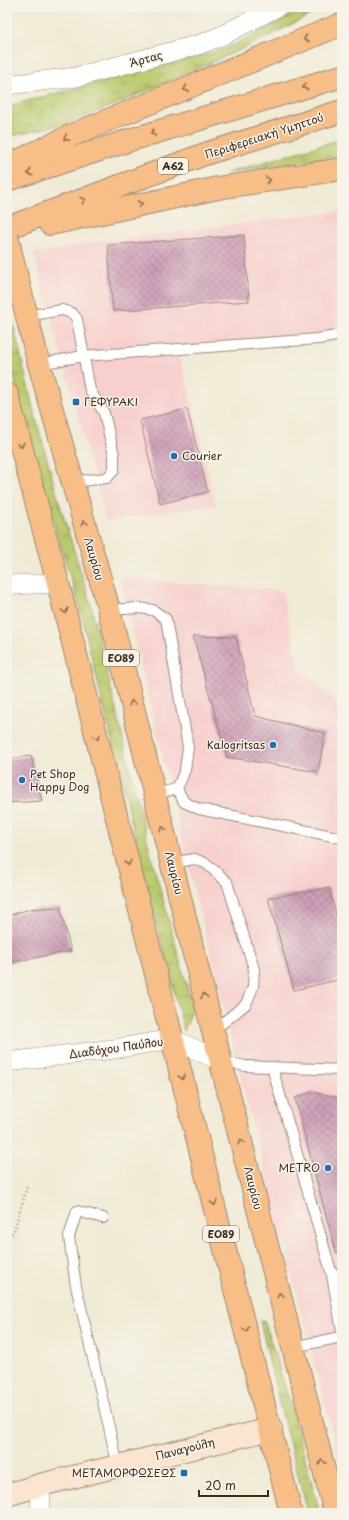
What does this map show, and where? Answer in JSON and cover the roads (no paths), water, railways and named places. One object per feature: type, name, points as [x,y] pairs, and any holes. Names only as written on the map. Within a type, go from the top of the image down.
[{"type":"main road","points":[[7,166],[72,135],[342,24]]},
{"type":"main road","points":[[7,180],[130,140],[342,76]]},
{"type":"main road","name":"Περιφερειακή Υμηττού","points":[[7,228],[205,154],[342,111]]},
{"type":"main road","points":[[7,236],[53,223],[218,188],[342,169]]},
{"type":"main road","name":"Λαυρίου","points":[[7,236],[39,364],[109,610],[213,1031],[335,1513]]},
{"type":"main road","name":"ΕΟ89","points":[[7,394],[58,583],[291,1513]]},
{"type":"street","name":"Άρτας","points":[[7,85],[76,77],[186,48],[223,36],[277,7]]},
{"type":"street","points":[[7,585],[58,583]]},
{"type":"street","name":"Διαδόχου Παύλου","points":[[7,1062],[106,1050],[172,1039],[221,1061]]},
{"type":"street","name":"Παναγούλη","points":[[7,1494],[271,1429]]},
{"type":"street","points":[[40,1485],[41,1513]]},
{"type":"lane","points":[[26,316],[62,310],[72,312],[77,319],[90,390],[104,412],[114,455],[114,470],[107,478],[72,482]]},
{"type":"lane","points":[[39,364],[83,356],[318,339],[342,335]]},
{"type":"lane","points":[[109,610],[139,608],[153,610],[166,619],[188,747],[185,770],[178,789],[184,802],[199,809],[342,838]]},
{"type":"lane","points":[[154,794],[178,789]]},
{"type":"lane","points":[[171,863],[195,859],[207,864],[227,882],[254,968],[253,987],[246,1004],[213,1031]]},
{"type":"lane","points":[[221,1061],[245,1066],[342,1070]]},
{"type":"lane","points":[[272,1067],[337,1274],[342,1330]]},
{"type":"lane","points":[[104,1218],[77,1211],[70,1237],[76,1286],[118,1466]]},
{"type":"lane","points":[[293,1347],[342,1337]]},
{"type":"place","name":"ΓΕΦΥΡΑΚΙ","points":[[76,402]]},
{"type":"place","name":"Courier","points":[[174,456]]},
{"type":"place","name":"Kalogritsas","points":[[273,745]]},
{"type":"place","name":"Pet Shop Happy Dog","points":[[22,780]]},
{"type":"place","name":"METRO","points":[[328,1168]]},
{"type":"place","name":"ΜΕΤΑΜΟΡΦΩΣΕΩΣ","points":[[184,1473]]}]
